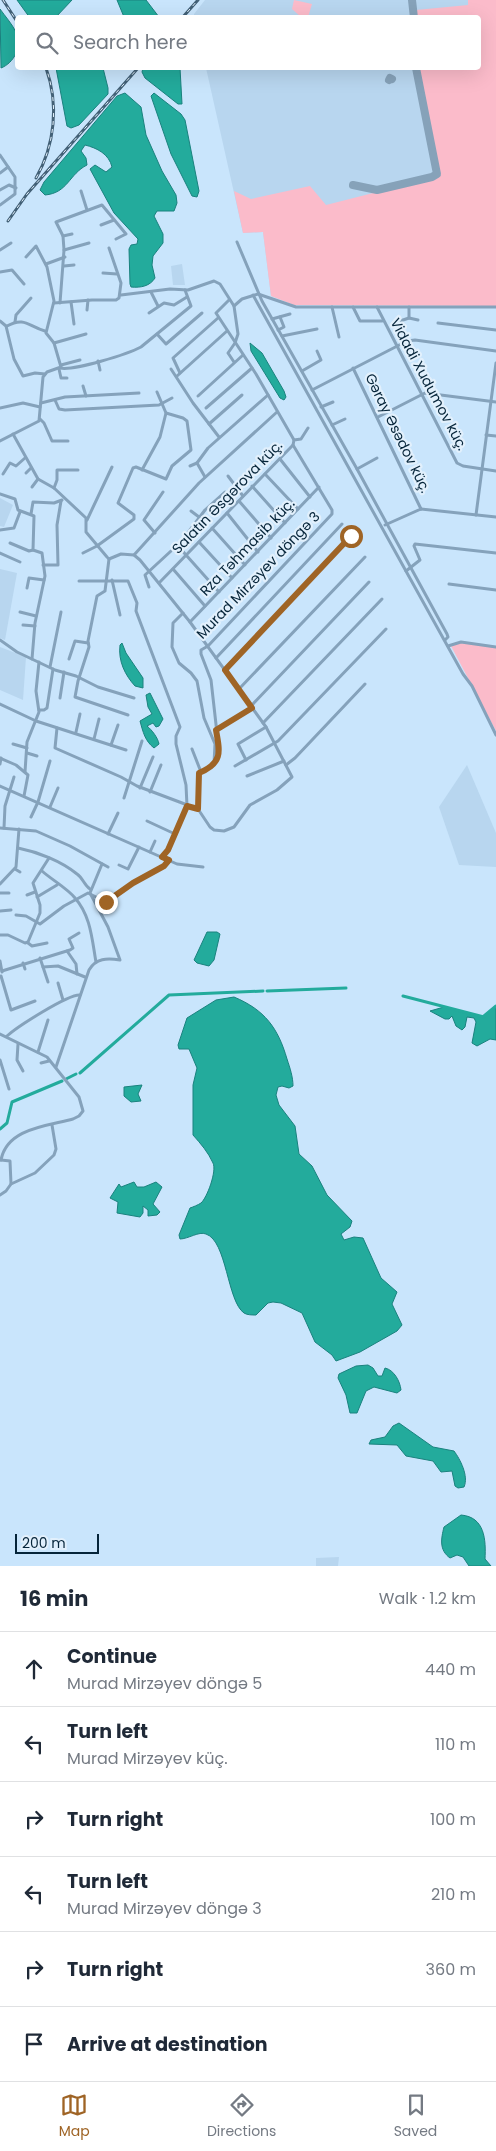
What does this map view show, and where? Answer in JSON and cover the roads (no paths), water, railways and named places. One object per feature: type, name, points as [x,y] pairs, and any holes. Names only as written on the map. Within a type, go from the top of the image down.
[{"type":"street","points":[[0,155],[15,178],[16,188],[15,194],[0,205]]},
{"type":"street","points":[[0,173],[8,167]]},
{"type":"street","points":[[0,190],[9,185],[16,188]]},
{"type":"street","points":[[82,191],[87,210]]},
{"type":"street","points":[[60,302],[64,250],[63,236],[56,222],[102,205],[126,234],[116,240]]},
{"type":"street","points":[[101,226],[114,220]]},
{"type":"street","points":[[63,236],[72,234]]},
{"type":"street","points":[[237,242],[258,294],[357,468],[406,571],[463,674],[472,686],[496,734]]},
{"type":"street","points":[[0,250],[11,243]]},
{"type":"street","points":[[64,250],[89,243]]},
{"type":"street","points":[[26,257],[35,245],[46,264],[54,303],[46,331]]},
{"type":"street","points":[[54,303],[116,300],[120,295],[121,283],[109,248]]},
{"type":"street","points":[[46,264],[64,257]]},
{"type":"street","points":[[64,266],[74,265]]},
{"type":"street","points":[[0,272],[12,270],[24,284]]},
{"type":"street","points":[[103,273],[117,274]]},
{"type":"street","points":[[120,295],[170,289],[185,290],[210,281],[217,282],[234,306],[238,334],[235,343],[228,353],[234,362]]},
{"type":"street","points":[[60,367],[65,369],[132,352],[191,306],[185,290]]},
{"type":"street","points":[[151,292],[158,306]]},
{"type":"street","points":[[234,306],[242,299],[258,294],[296,307],[496,307]]},
{"type":"street","points":[[253,295],[338,449],[426,596],[448,637],[445,640]]},
{"type":"street","points":[[150,313],[164,303],[174,305],[187,297]]},
{"type":"street","points":[[15,322],[16,315],[31,298]]},
{"type":"street","points":[[87,310],[88,300]]},
{"type":"street","points":[[180,373],[173,358],[218,318],[216,311],[229,300]]},
{"type":"street","points":[[71,302],[74,324]]},
{"type":"street","points":[[332,307],[339,337]]},
{"type":"street","points":[[353,307],[360,321],[382,321]]},
{"type":"street","name":"Vidadi Xudumov küç.","points":[[377,307],[382,321],[457,463],[463,466],[496,470]]},
{"type":"street","points":[[409,307],[409,318]]},
{"type":"street","points":[[157,334],[166,344],[202,313]]},
{"type":"street","points":[[272,319],[290,314]]},
{"type":"street","points":[[278,330],[284,327],[280,317]]},
{"type":"street","name":"Murad Mirzəyev döngə 3","points":[[214,764],[219,751],[211,680],[200,654],[201,650],[208,646],[332,514],[332,510],[268,395],[218,318]]},
{"type":"street","points":[[400,320],[409,318],[418,320]]},
{"type":"street","points":[[0,321],[6,326],[14,359],[23,376],[35,373],[45,374],[80,360]]},
{"type":"street","points":[[6,326],[15,322],[24,322],[46,331],[54,343],[60,367],[60,377],[67,378]]},
{"type":"street","points":[[438,322],[496,330]]},
{"type":"street","points":[[282,336],[316,330]]},
{"type":"street","points":[[177,376],[227,332]]},
{"type":"street","points":[[54,343],[86,334]]},
{"type":"street","points":[[308,392],[407,341],[415,340],[496,352]]},
{"type":"street","points":[[302,371],[320,361],[317,351]]},
{"type":"street","points":[[198,396],[243,355]]},
{"type":"street","points":[[98,361],[100,370]]},
{"type":"street","points":[[476,515],[496,363]]},
{"type":"street","points":[[171,368],[219,437]]},
{"type":"street","points":[[206,408],[252,368]]},
{"type":"street","name":"Gəray Əsədov küç.","points":[[353,368],[421,509]]},
{"type":"street","points":[[45,374],[40,419],[52,441],[68,441]]},
{"type":"street","points":[[84,386],[86,396]]},
{"type":"street","points":[[142,470],[160,437],[166,413],[157,392]]},
{"type":"street","points":[[41,403],[86,396],[139,393]]},
{"type":"street","points":[[378,417],[428,393],[496,402]]},
{"type":"street","points":[[209,424],[242,395]]},
{"type":"street","points":[[190,466],[197,463],[219,437],[268,395]]},
{"type":"street","points":[[55,400],[58,408],[61,410],[162,404],[172,398]]},
{"type":"street","points":[[321,407],[333,402]]},
{"type":"street","points":[[0,408],[23,403],[40,407]]},
{"type":"street","points":[[134,555],[205,477],[277,412]]},
{"type":"street","points":[[83,553],[97,546],[134,519],[134,515],[119,505],[133,468],[166,479],[172,466],[190,450],[186,421],[183,418],[166,413]]},
{"type":"street","points":[[0,441],[35,424],[40,419]]},
{"type":"street","points":[[332,425],[345,419]]},
{"type":"street","name":"Salatın Əsgərova küç.","points":[[159,583],[293,443],[301,439],[308,428]]},
{"type":"street","points":[[13,434],[38,479],[54,488],[62,500],[87,520]]},
{"type":"street","points":[[486,435],[496,436]]},
{"type":"street","points":[[338,449],[344,446]]},
{"type":"street","points":[[4,474],[10,463],[16,466],[25,458]]},
{"type":"street","points":[[280,458],[310,497]]},
{"type":"street","points":[[357,468],[377,458]]},
{"type":"street","points":[[197,463],[205,477]]},
{"type":"street","points":[[112,467],[87,520],[86,532],[109,559],[104,592],[97,596],[88,643],[89,647],[79,677],[76,698],[128,715]]},
{"type":"street","points":[[26,473],[31,468]]},
{"type":"street","points":[[54,488],[57,480],[57,470],[78,470]]},
{"type":"street","points":[[265,474],[298,509]]},
{"type":"street","points":[[228,476],[243,496]]},
{"type":"street","points":[[32,487],[38,479]]},
{"type":"street","points":[[252,486],[285,524]]},
{"type":"street","name":"Rza Təhmasib küç.","points":[[190,622],[319,487]]},
{"type":"street","points":[[155,533],[145,522],[144,518],[163,492]]},
{"type":"street","points":[[219,592],[178,546],[199,517],[225,492]]},
{"type":"street","points":[[0,494],[15,499],[16,508],[20,512],[31,514],[35,517],[33,550]]},
{"type":"street","points":[[31,514],[33,502],[62,500]]},
{"type":"street","points":[[43,565],[58,565],[57,533],[62,500]]},
{"type":"street","points":[[239,501],[271,538]]},
{"type":"street","points":[[384,526],[421,509],[496,517]]},
{"type":"street","points":[[191,511],[199,517]]},
{"type":"street","points":[[0,530],[14,528],[20,512]]},
{"type":"street","points":[[227,513],[258,552]]},
{"type":"street","points":[[216,658],[342,524]]},
{"type":"street","points":[[212,528],[245,565]]},
{"type":"street","points":[[225,670],[351,536]]},
{"type":"street","points":[[10,542],[43,554],[44,580],[36,616],[32,659]]},
{"type":"street","points":[[199,542],[232,578]]},
{"type":"street","points":[[406,571],[420,560],[414,546],[415,544],[496,553]]},
{"type":"street","points":[[149,586],[145,577],[171,551]]},
{"type":"street","points":[[0,552],[20,562]]},
{"type":"street","points":[[109,559],[121,554],[134,555],[150,572],[190,622],[265,725],[292,777],[277,790],[250,805],[238,824],[227,830],[219,831],[210,828],[198,809],[199,775],[201,772],[192,749]]},
{"type":"street","points":[[239,689],[364,558]]},
{"type":"street","points":[[173,569],[205,606]]},
{"type":"street","points":[[27,588],[29,578],[44,580]]},
{"type":"street","points":[[112,580],[120,615]]},
{"type":"street","points":[[79,581],[128,581],[137,603],[136,611],[180,727],[176,736],[176,744],[186,786],[187,806],[168,850],[162,857]]},
{"type":"street","points":[[216,730],[252,707],[369,582]]},
{"type":"street","points":[[449,584],[496,590]]},
{"type":"street","points":[[421,599],[426,596]]},
{"type":"street","points":[[246,760],[238,744],[265,725],[382,599]]},
{"type":"street","points":[[20,612],[36,616]]},
{"type":"street","points":[[39,710],[47,708],[61,612]]},
{"type":"street","points":[[183,613],[174,623],[172,646],[179,663],[197,681],[204,718],[215,744],[214,764],[201,772]]},
{"type":"street","points":[[23,625],[35,626]]},
{"type":"street","points":[[236,766],[276,743],[386,629]]},
{"type":"street","points":[[0,640],[17,652],[52,668],[79,677],[98,687],[134,698]]},
{"type":"street","points":[[69,658],[76,641],[88,643]]},
{"type":"street","points":[[448,646],[461,642],[496,646]]},
{"type":"street","points":[[24,796],[28,780],[25,772],[26,748],[39,710],[36,691],[39,662]]},
{"type":"street","points":[[60,698],[64,672]]},
{"type":"street","points":[[286,765],[295,758],[365,684]]},
{"type":"street","points":[[0,705],[36,721],[76,732],[126,750]]},
{"type":"street","points":[[76,732],[80,714]]},
{"type":"street","points":[[94,739],[99,719]]},
{"type":"street","points":[[111,745],[118,725]]},
{"type":"street","points":[[57,728],[55,748],[140,788],[198,809]]},
{"type":"street","points":[[124,798],[142,741]]},
{"type":"street","points":[[13,744],[26,748]]},
{"type":"street","points":[[27,753],[37,756]]},
{"type":"street","points":[[140,788],[153,757]]},
{"type":"street","points":[[0,764],[0,758],[16,765],[25,772]]},
{"type":"street","points":[[247,776],[284,760]]},
{"type":"street","points":[[31,817],[38,802],[50,761]]},
{"type":"street","points":[[150,792],[161,765]]},
{"type":"street","points":[[14,778],[5,806],[2,828],[36,831],[108,867]]},
{"type":"street","points":[[0,786],[169,860],[182,865],[203,867]]},
{"type":"street","points":[[50,807],[58,788]]},
{"type":"street","points":[[0,806],[5,806]]},
{"type":"street","points":[[108,834],[118,813]]},
{"type":"street","points":[[147,821],[175,834]]},
{"type":"street","points":[[0,884],[15,868],[19,829]]},
{"type":"street","points":[[150,852],[155,841]]},
{"type":"street","points":[[119,865],[128,869],[139,847]]},
{"type":"street","points":[[18,848],[48,858],[78,875],[90,891],[108,927],[120,960],[105,959],[91,965],[85,977],[56,1067]]},
{"type":"street","points":[[28,943],[40,913],[33,882],[48,858]]},
{"type":"street","points":[[90,891],[106,902],[133,883],[164,866],[169,860]]},
{"type":"street","points":[[16,915],[26,916],[42,924],[51,915],[90,891],[102,864]]},
{"type":"street","points":[[15,868],[20,872]]},
{"type":"street","points":[[42,870],[57,885],[76,899],[90,929],[96,962]]},
{"type":"street","points":[[37,897],[57,885]]},
{"type":"street","points":[[27,895],[35,892]]},
{"type":"street","points":[[0,893],[9,893]]},
{"type":"street","points":[[0,910],[11,910]]},
{"type":"street","points":[[2,970],[68,951],[73,948],[69,939],[79,933]]},
{"type":"street","points":[[0,935],[8,935],[32,946],[47,943]]},
{"type":"street","points":[[68,951],[76,964],[77,974]]},
{"type":"street","points":[[40,958],[48,982]]},
{"type":"street","points":[[0,962],[2,970],[0,976],[11,1010],[35,1001]]},
{"type":"street","points":[[23,963],[25,969]]},
{"type":"street","points":[[43,967],[58,966],[85,977]]},
{"type":"street","points":[[58,983],[63,1000]]},
{"type":"street","points":[[7,1036],[63,1000],[73,995],[80,995]]},
{"type":"street","points":[[38,1052],[48,1020]]},
{"type":"street","points":[[0,1034],[45,1055],[79,1097],[83,1111],[78,1117],[52,1125],[25,1130],[3,1149],[0,1160],[10,1161],[11,1184]]},
{"type":"street","points":[[18,1044],[17,1060],[23,1071]]},
{"type":"street","points":[[0,1060],[8,1089]]},
{"type":"street","points":[[41,1063],[49,1060]]},
{"type":"street","points":[[0,1195],[11,1184],[35,1172],[54,1155],[56,1149],[52,1125]]},
{"type":"waterway","points":[[267,991],[346,988]]},
{"type":"waterway","points":[[80,1073],[169,995],[263,991]]},
{"type":"waterway","points":[[403,996],[484,1017]]},
{"type":"waterway","points":[[484,1016],[496,1006]]},
{"type":"waterway","points":[[66,1079],[76,1074]]},
{"type":"waterway","points":[[0,1129],[7,1123],[12,1102],[62,1081]]},
{"type":"railway","points":[[3,0],[15,18]]},
{"type":"railway","points":[[185,15],[198,0]]},
{"type":"railway","points":[[36,178],[47,152],[53,124],[53,96],[47,70]]},
{"type":"railway","points":[[8,221],[27,194],[136,70]]}]
